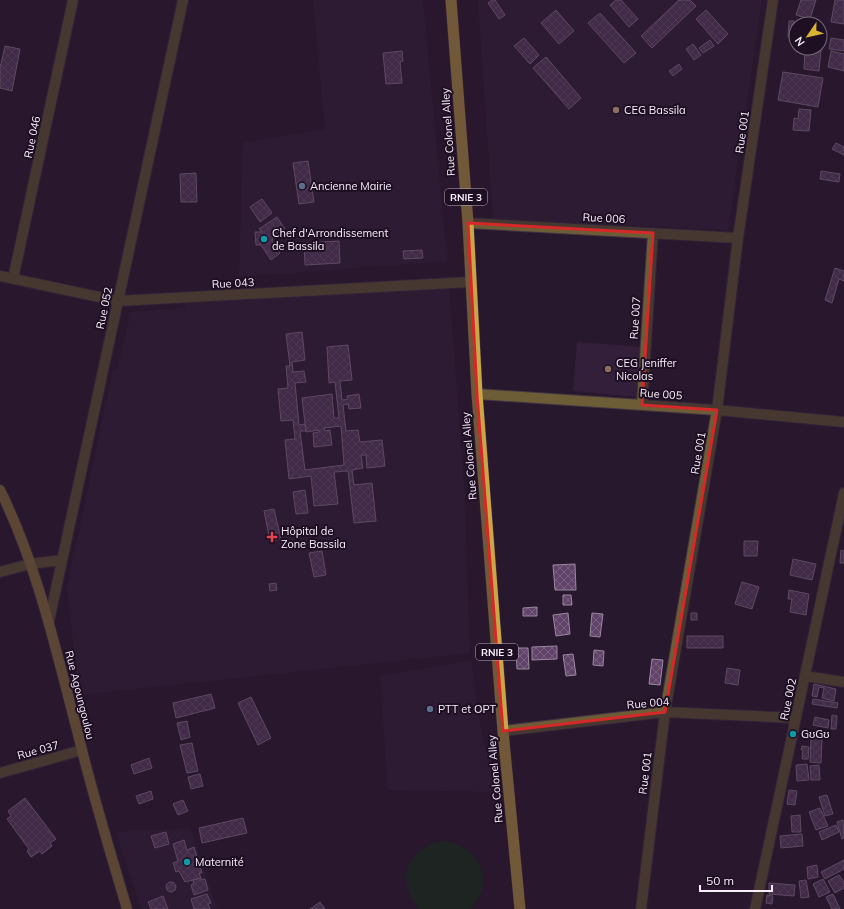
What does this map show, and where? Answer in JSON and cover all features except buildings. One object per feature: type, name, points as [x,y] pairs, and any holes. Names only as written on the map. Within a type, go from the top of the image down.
[{"type":"highway","name":"Rue Colonel Alley","points":[[451,0],[468,224],[477,394],[503,731],[520,909]]},
{"type":"main road","name":"Rue Agoungoulou","points":[[0,490],[21,537],[49,621],[82,750],[127,909]]},
{"type":"street","name":"Rue 046","points":[[13,279],[73,0]]},
{"type":"street","name":"Rue 052","points":[[49,621],[183,0]]},
{"type":"street","name":"Rue 001","points":[[640,909],[665,712],[717,410],[738,238],[773,0]]},
{"type":"street","name":"Rue 006","points":[[468,224],[738,238]]},
{"type":"street","name":"Rue 007","points":[[642,405],[653,233]]},
{"type":"street","name":"Rue 043","points":[[0,276],[118,301],[470,282]]},
{"type":"street","name":"Rue 005","points":[[477,394],[717,410],[844,422]]},
{"type":"street","name":"Rue 002","points":[[755,909],[844,493]]},
{"type":"street","points":[[0,572],[30,564],[62,560]]},
{"type":"street","points":[[805,676],[844,682]]},
{"type":"street","name":"Rue 004","points":[[503,731],[665,712],[796,718]]},
{"type":"street","name":"Rue 037","points":[[0,773],[82,750]]},
{"type":"highlighted area","points":[[468,223],[653,233],[642,405],[717,410],[665,712],[503,731],[477,394]]},
{"type":"shaded area","points":[[313,0],[423,0],[447,261],[239,277],[243,143],[325,129]]},
{"type":"shaded area","name":"CEG Bassila","points":[[478,0],[762,0],[728,230],[493,219]]},
{"type":"shaded area","name":"Hôpital de Zone Bassila","points":[[449,286],[464,486],[470,653],[79,695],[67,588],[113,369],[117,370],[131,312],[185,308],[185,303],[330,292]]},
{"type":"shaded area","name":"CEG Jeniffer Nicolas","points":[[577,342],[642,347],[638,397],[573,391]]},
{"type":"shaded area","name":"PTT et OPT","points":[[471,661],[483,742],[488,749],[496,792],[388,790],[380,676]]},
{"type":"shaded area","points":[[190,828],[217,909],[141,909],[116,832]]},
{"type":"green space","points":[[442,841],[455,843],[466,849],[480,866],[483,877],[482,888],[478,899],[470,909],[420,909],[412,899],[406,878],[408,868],[420,851],[430,845]]},
{"type":"place","name":"CEG Bassila","points":[[616,110]]},
{"type":"place","name":"Ancienne Mairie","points":[[302,186]]},
{"type":"place","name":"Chef d'Arrondissement de Bassila","points":[[264,239]]},
{"type":"place","name":"CEG Jeniffer Nicolas","points":[[608,369]]},
{"type":"place","name":"Hôpital de Zone Bassila","points":[[272,537]]},
{"type":"place","name":"PTT et OPT","points":[[430,709]]},
{"type":"place","name":"GʊGʊ","points":[[793,734]]},
{"type":"place","name":"Maternité","points":[[187,862]]}]
